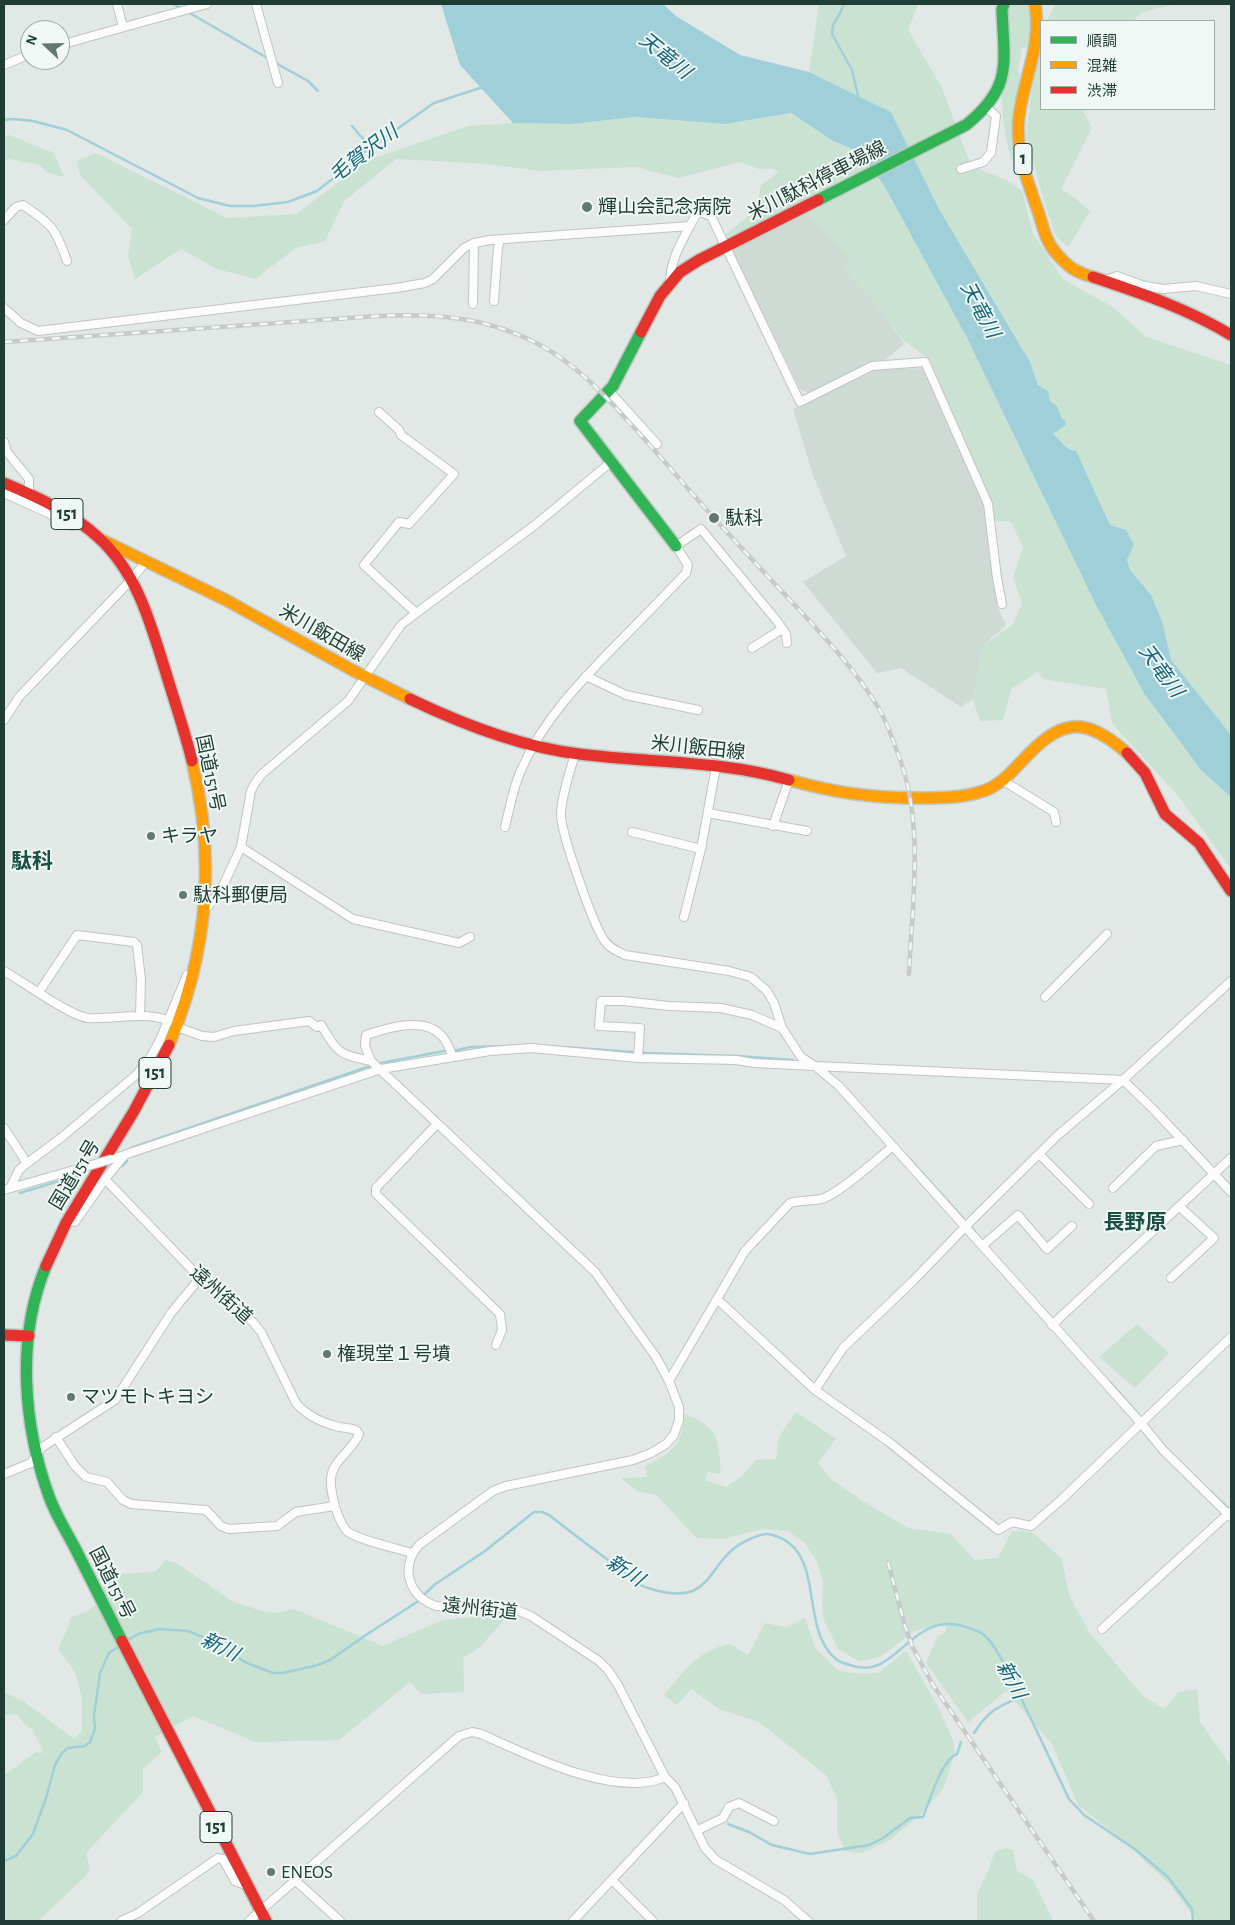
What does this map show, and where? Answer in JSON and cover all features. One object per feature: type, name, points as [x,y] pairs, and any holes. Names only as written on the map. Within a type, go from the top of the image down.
[{"type":"main road","name":"米川駄科停車場線","points":[[676,546],[580,421],[609,391],[660,296],[680,272],[726,246],[966,125],[987,108],[997,94],[1003,75],[1003,4]]},
{"type":"main road","name":"1","points":[[1035,4],[1038,21],[1036,39],[1023,90],[1018,142],[1047,239],[1055,252],[1074,270],[1154,298],[1206,320],[1231,335]]},
{"type":"main road","name":"国道151号","points":[[4,483],[28,493],[84,525],[103,540],[132,579],[148,615],[194,772],[200,799],[206,866],[205,911],[195,970],[174,1024],[168,1049],[142,1098],[67,1220],[55,1243],[38,1288],[32,1312],[26,1371],[27,1412],[35,1457],[51,1501],[264,1917]]},
{"type":"main road","name":"米川飯田線","points":[[103,540],[230,602],[364,677],[465,722],[534,744],[575,753],[742,769],[847,794],[910,798],[975,793],[991,789],[1052,732],[1062,727],[1078,725],[1098,732],[1130,758],[1145,774],[1165,815],[1197,841],[1205,850],[1224,882],[1231,890]]},
{"type":"main road","points":[[4,1335],[29,1336]]},
{"type":"street","points":[[117,4],[123,27]]},
{"type":"street","points":[[70,42],[206,4]]},
{"type":"street","points":[[256,4],[278,83]]},
{"type":"street","points":[[4,65],[20,58]]},
{"type":"street","points":[[962,169],[982,162],[991,153],[996,116],[994,112],[987,108]]},
{"type":"street","points":[[4,220],[16,207],[23,205],[52,227],[59,238],[67,261]]},
{"type":"street","points":[[670,283],[672,262],[698,210],[711,216],[800,402],[872,366],[925,362],[988,504],[1002,604]]},
{"type":"street","points":[[4,308],[21,323],[38,331],[425,283],[433,278],[464,248],[474,243],[690,226]]},
{"type":"street","points":[[494,301],[500,240]]},
{"type":"street","points":[[473,304],[474,243]]},
{"type":"street","points":[[1103,280],[1118,276],[1145,286],[1164,289],[1196,286],[1231,294]]},
{"type":"street","points":[[609,391],[657,444]]},
{"type":"street","points":[[380,412],[399,430],[401,435],[454,474],[409,524],[399,522],[364,565],[416,613]]},
{"type":"street","points":[[4,442],[7,452],[29,479],[28,493]]},
{"type":"street","points":[[205,911],[221,890],[241,847],[251,791],[262,774],[348,701],[401,626],[535,525],[611,462]]},
{"type":"street","points":[[4,493],[71,526],[84,525]]},
{"type":"street","points":[[505,827],[518,778],[534,744],[549,719],[586,676],[686,573],[688,565],[676,546],[701,529],[782,628],[786,634],[787,643]]},
{"type":"street","points":[[4,720],[19,697],[132,579],[147,560]]},
{"type":"street","points":[[752,648],[782,628]]},
{"type":"street","points":[[586,676],[626,695],[698,710]]},
{"type":"street","points":[[575,753],[565,789],[561,814],[581,883],[598,931],[604,941],[612,949],[625,955],[729,971],[751,978],[767,990],[774,1003],[782,1028],[801,1058],[815,1066],[839,1086],[1141,1423],[1163,1450],[1230,1514],[1102,1629]]},
{"type":"street","points":[[684,917],[701,849],[716,766]]},
{"type":"street","points":[[774,826],[789,780]]},
{"type":"street","points":[[1002,780],[1054,812],[1056,822]]},
{"type":"street","points":[[708,813],[807,831]]},
{"type":"street","points":[[632,832],[701,849]]},
{"type":"street","points":[[241,847],[353,919],[459,943],[470,937]]},
{"type":"street","points":[[1046,997],[1107,934]]},
{"type":"street","points":[[39,992],[77,935],[134,942],[137,946],[141,979],[140,1015]]},
{"type":"street","points":[[4,970],[70,1011],[87,1018],[140,1015],[174,1024],[202,1036],[214,1037],[234,1031],[310,1022],[317,1027],[321,1025],[335,1046],[344,1055],[371,1061]]},
{"type":"street","points":[[815,1390],[843,1348],[913,1281],[1039,1154],[1124,1080],[1231,981]]},
{"type":"street","points":[[638,1058],[640,1028],[599,1026],[601,1001],[721,1008],[752,1015],[782,1028]]},
{"type":"street","points":[[7,1189],[26,1164],[74,1127],[136,1074],[174,1024]]},
{"type":"street","points":[[412,1553],[427,1538],[493,1490],[633,1460],[651,1453],[666,1444],[674,1435],[679,1420],[679,1407],[669,1381],[656,1357],[595,1272],[371,1061],[365,1046],[366,1035],[398,1025],[430,1027],[443,1036],[453,1057]]},
{"type":"street","points":[[7,1189],[112,1160],[380,1069],[490,1051],[531,1048],[638,1058],[736,1060],[754,1063],[1124,1080],[1231,1192]]},
{"type":"street","points":[[437,1124],[376,1188],[376,1194],[500,1314],[502,1330],[496,1345]]},
{"type":"street","points":[[4,1128],[23,1156],[26,1164]]},
{"type":"street","points":[[1113,1188],[1156,1146],[1183,1140]]},
{"type":"street","points":[[669,1381],[745,1251],[790,1203],[822,1199],[828,1196],[858,1175],[892,1147]]},
{"type":"street","points":[[1039,1154],[1089,1204]]},
{"type":"street","points":[[67,1220],[75,1222],[105,1179],[124,1156]]},
{"type":"street","points":[[1052,1325],[1231,1158]]},
{"type":"street","name":"遠州街道","points":[[105,1179],[200,1278],[253,1322],[261,1332],[296,1403],[312,1417],[340,1427],[356,1430],[358,1434],[354,1444],[343,1453],[331,1475],[330,1487],[334,1506],[347,1531],[356,1536],[412,1553],[408,1566],[411,1585],[426,1602],[436,1606],[507,1608],[531,1616],[599,1661],[618,1685],[665,1777],[675,1787],[684,1803],[705,1848],[716,1860],[784,1900],[808,1921]]},
{"type":"street","points":[[1171,1278],[1214,1238],[1180,1207]]},
{"type":"street","points":[[982,1246],[1018,1214],[1048,1249],[1072,1226]]},
{"type":"street","points":[[4,1474],[32,1463],[41,1448],[115,1400],[171,1313],[200,1278]]},
{"type":"street","points":[[717,1299],[815,1390],[889,1442],[998,1530],[1012,1522],[1031,1526],[1062,1499],[1231,1337]]},
{"type":"street","points":[[56,1437],[75,1466],[86,1477],[107,1482],[123,1500],[131,1504],[206,1510],[221,1526],[229,1529],[277,1526],[296,1512],[334,1506]]},
{"type":"street","points":[[249,1921],[264,1917],[296,1881],[460,1736],[472,1732],[556,1766],[600,1780],[654,1782],[665,1777]]},
{"type":"street","points":[[573,1921],[684,1803]]},
{"type":"street","points":[[698,1830],[723,1818],[729,1807],[739,1803],[774,1820]]},
{"type":"street","points":[[121,1921],[138,1913],[218,1858],[224,1859],[235,1881],[246,1885]]},
{"type":"street","points":[[612,1880],[653,1921]]},
{"type":"street","points":[[296,1881],[340,1921]]},
{"type":"shaded area","points":[[805,212],[852,261],[844,268],[884,313],[904,344],[884,361],[877,360],[864,363],[860,368],[808,393],[800,389],[733,252],[735,246]]},
{"type":"shaded area","points":[[924,368],[984,503],[997,606],[1006,625],[982,647],[973,699],[961,707],[901,668],[877,673],[803,582],[846,556],[813,475],[793,409],[875,370]]},
{"type":"green space","points":[[819,4],[918,4],[908,30],[942,88],[971,166],[1006,180],[1022,190],[1033,234],[1063,279],[1114,308],[1146,337],[1231,365],[1231,735],[1170,660],[1162,621],[1151,595],[1130,570],[1127,560],[1134,545],[1126,530],[1110,525],[1076,452],[1066,447],[1053,433],[1061,429],[1062,421],[1058,410],[1050,401],[1048,391],[1038,385],[1030,362],[939,209],[891,112],[809,72]]},
{"type":"green space","points":[[1014,4],[1025,4],[1031,9],[1029,48],[1022,47],[1018,72],[1021,74],[1014,110],[1013,132],[1019,168],[1016,169],[1009,152],[1005,133],[1002,94],[1005,16],[1008,7]]},
{"type":"green space","points":[[1055,4],[1174,4],[1141,13],[1134,20],[1047,20]]},
{"type":"green space","points":[[1040,52],[1040,110],[1084,110],[1092,128],[1061,189],[1090,211],[1068,247],[1056,236],[1026,137],[1031,93]]},
{"type":"green space","points":[[791,113],[833,141],[860,152],[885,187],[967,338],[1095,603],[1144,692],[1201,770],[1231,797],[1231,869],[1179,797],[1112,723],[1106,689],[1043,679],[1038,672],[1011,689],[1003,720],[980,721],[973,699],[982,647],[1013,624],[1022,604],[1013,577],[1023,548],[1011,522],[990,520],[989,503],[930,360],[902,339],[884,313],[844,268],[851,261],[805,212],[803,204],[727,237],[726,234],[756,210],[761,185],[778,173],[775,169],[759,169],[741,162],[678,178],[636,167],[539,171],[489,164],[396,159],[344,201],[325,241],[296,248],[255,279],[217,269],[181,249],[135,279],[128,257],[132,229],[80,175],[77,161],[96,153],[227,218],[296,214],[368,160],[468,126],[513,123],[571,124],[635,117],[725,124]]},
{"type":"green space","points":[[9,135],[54,153],[64,177],[46,172],[40,165],[9,159],[4,160],[4,136]]},
{"type":"green space","points":[[1137,1324],[1169,1353],[1135,1388],[1099,1357]]},
{"type":"green space","points":[[796,1412],[836,1439],[818,1463],[831,1479],[864,1502],[908,1528],[951,1534],[974,1560],[998,1558],[1012,1531],[1032,1532],[1062,1559],[1069,1595],[1089,1632],[1143,1696],[1164,1709],[1179,1692],[1197,1689],[1200,1722],[1231,1766],[1231,1921],[1197,1921],[1171,1886],[1127,1844],[1078,1805],[1052,1744],[1006,1691],[968,1722],[926,1663],[937,1637],[946,1632],[946,1622],[914,1631],[880,1657],[859,1661],[838,1649],[824,1621],[822,1605],[823,1581],[817,1562],[805,1543],[788,1531],[762,1529],[724,1539],[696,1538],[657,1495],[637,1491],[621,1478],[647,1477],[645,1466],[670,1451],[678,1441],[685,1414],[705,1424],[715,1436],[718,1443],[721,1474],[708,1472],[705,1480],[726,1487],[741,1477],[756,1460],[776,1459],[779,1437]]},
{"type":"green space","points":[[166,1560],[178,1564],[232,1601],[261,1611],[277,1613],[294,1609],[383,1646],[442,1620],[509,1614],[480,1647],[463,1658],[464,1692],[421,1694],[410,1682],[339,1740],[255,1742],[193,1716],[155,1737],[162,1752],[143,1769],[143,1792],[86,1853],[90,1870],[85,1877],[38,1921],[4,1921],[4,1775],[36,1752],[44,1753],[32,1729],[24,1724],[17,1714],[4,1715],[4,1692],[23,1701],[74,1739],[82,1731],[82,1698],[75,1672],[59,1650],[70,1618],[88,1611],[101,1601],[103,1589],[117,1574],[155,1572]]},
{"type":"green space","points":[[805,1618],[815,1648],[837,1670],[852,1673],[878,1673],[906,1651],[936,1703],[953,1740],[955,1753],[943,1789],[922,1813],[890,1840],[861,1853],[845,1851],[837,1832],[837,1799],[827,1776],[759,1722],[719,1709],[691,1689],[677,1705],[664,1695],[692,1663],[709,1651],[730,1644],[748,1655],[765,1623],[786,1627]]},
{"type":"green space","points":[[1006,1848],[1013,1850],[1017,1871],[1033,1880],[1053,1921],[977,1921],[977,1894],[995,1851]]},
{"type":"water","name":"天竜川","points":[[441,4],[663,4],[676,16],[740,55],[809,72],[891,112],[939,209],[1030,362],[1038,385],[1048,391],[1050,401],[1057,406],[1062,419],[1065,420],[1066,425],[1053,434],[1066,447],[1076,451],[1110,525],[1126,530],[1134,545],[1127,560],[1130,570],[1151,595],[1162,621],[1171,660],[1231,735],[1231,797],[1201,770],[1144,693],[1095,603],[967,338],[885,187],[860,152],[833,141],[791,113],[725,124],[635,117],[571,124],[513,123],[460,65]]},
{"type":"waterway","points":[[173,4],[183,9]]},
{"type":"waterway","points":[[844,4],[833,25],[832,34],[852,70],[859,100]]},
{"type":"waterway","points":[[188,12],[269,59]]},
{"type":"waterway","points":[[274,62],[308,81],[318,91]]},
{"type":"waterway","name":"毛賀沢川","points":[[4,120],[33,121],[67,130],[198,198],[230,206],[254,206],[288,202],[317,191],[356,158],[434,103],[483,87]]},
{"type":"waterway","points":[[352,126],[370,147]]},
{"type":"waterway","points":[[453,1051],[471,1047],[514,1046]]},
{"type":"waterway","points":[[564,1047],[632,1052]]},
{"type":"waterway","points":[[381,1063],[444,1051]]},
{"type":"waterway","points":[[643,1053],[793,1060]]},
{"type":"waterway","points":[[131,1148],[373,1065]]},
{"type":"waterway","points":[[907,1156],[964,1219]]},
{"type":"waterway","points":[[122,1166],[127,1161]]},
{"type":"waterway","points":[[20,1193],[85,1173]]},
{"type":"waterway","points":[[972,1228],[982,1240]]},
{"type":"waterway","points":[[1109,1381],[1141,1417]]},
{"type":"waterway","points":[[1209,1490],[1229,1509]]},
{"type":"waterway","name":"新川","points":[[128,1640],[138,1634],[159,1629],[188,1631],[210,1640],[247,1663],[273,1673],[283,1673],[318,1665],[330,1660],[417,1602],[434,1585],[485,1551],[534,1512],[542,1512],[549,1515],[638,1584],[669,1593],[686,1593],[698,1588],[735,1548],[750,1539],[768,1534],[787,1541],[799,1554],[806,1570],[813,1609],[824,1645],[841,1662],[866,1668],[879,1664],[892,1657],[916,1636],[929,1628],[945,1624],[963,1626],[984,1635],[1005,1665],[1069,1799],[1084,1815],[1136,1850],[1168,1877],[1192,1909],[1193,1921]]},
{"type":"waterway","name":"新川","points":[[4,1861],[16,1856],[33,1834],[55,1765],[62,1753],[68,1748],[85,1746],[90,1742],[95,1729],[94,1716],[100,1673],[109,1653],[120,1646]]},
{"type":"waterway","points":[[974,1733],[984,1719],[994,1710],[1020,1697]]},
{"type":"waterway","points":[[728,1824],[749,1832],[772,1845],[810,1854],[869,1845],[883,1838],[910,1818],[923,1817],[941,1772],[951,1758],[957,1754],[961,1742]]},
{"type":"railway","points":[[4,342],[378,316],[419,315],[480,322],[519,335],[563,359],[597,388],[617,409],[824,637],[870,694],[878,707],[898,754],[912,807],[915,863],[909,974]]},
{"type":"railway","points":[[888,1562],[905,1626],[913,1648],[933,1685],[1094,1921]]},
{"type":"traffic: fast","points":[[818,200],[966,125],[981,111],[992,99],[999,86],[1002,73],[1004,60],[1002,9],[1004,4]]},
{"type":"traffic: fast","points":[[641,332],[613,386],[580,421],[676,546]]},
{"type":"traffic: fast","points":[[46,1266],[36,1294],[27,1352],[29,1412],[34,1442],[52,1505],[122,1641]]},
{"type":"traffic: slow","points":[[1035,4],[1036,34],[1019,117],[1018,129],[1021,154],[1045,234],[1050,244],[1068,265],[1081,273],[1093,277]]},
{"type":"traffic: slow","points":[[104,541],[226,600],[354,671],[410,699]]},
{"type":"traffic: slow","points":[[789,780],[869,796],[927,798],[973,794],[998,784],[1048,737],[1060,730],[1072,727],[1097,732],[1127,753]]},
{"type":"traffic: slow","points":[[169,1045],[192,976],[200,941],[204,905],[206,870],[204,834],[200,798],[192,761]]},
{"type":"traffic: jam","points":[[641,332],[660,296],[680,272],[699,260],[818,200]]},
{"type":"traffic: jam","points":[[1093,277],[1181,309],[1231,335]]},
{"type":"traffic: jam","points":[[4,483],[42,500],[78,521],[99,538],[124,568],[142,601],[155,637],[192,761]]},
{"type":"traffic: jam","points":[[410,699],[471,726],[557,751],[605,757],[711,765],[789,780]]},
{"type":"traffic: jam","points":[[1127,753],[1145,773],[1165,814],[1199,843],[1231,891]]},
{"type":"traffic: jam","points":[[46,1266],[66,1223],[134,1111],[169,1045]]},
{"type":"traffic: jam","points":[[4,1335],[29,1336]]},
{"type":"traffic: jam","points":[[122,1641],[266,1921]]},
{"type":"place","name":"輝山会記念病院","points":[[587,207]]},
{"type":"place","name":"駄科","points":[[714,518]]},
{"type":"place","name":"キラヤ","points":[[151,836]]},
{"type":"place","name":"駄科郵便局","points":[[183,895]]},
{"type":"place","name":"権現堂１号墳","points":[[327,1354]]},
{"type":"place","name":"マツモトキヨシ","points":[[71,1397]]},
{"type":"place","name":"ENEOS","points":[[271,1872]]},
{"type":"district","name":"駄科","points":[[32,862]]},
{"type":"district","name":"長野原","points":[[1135,1223]]}]
